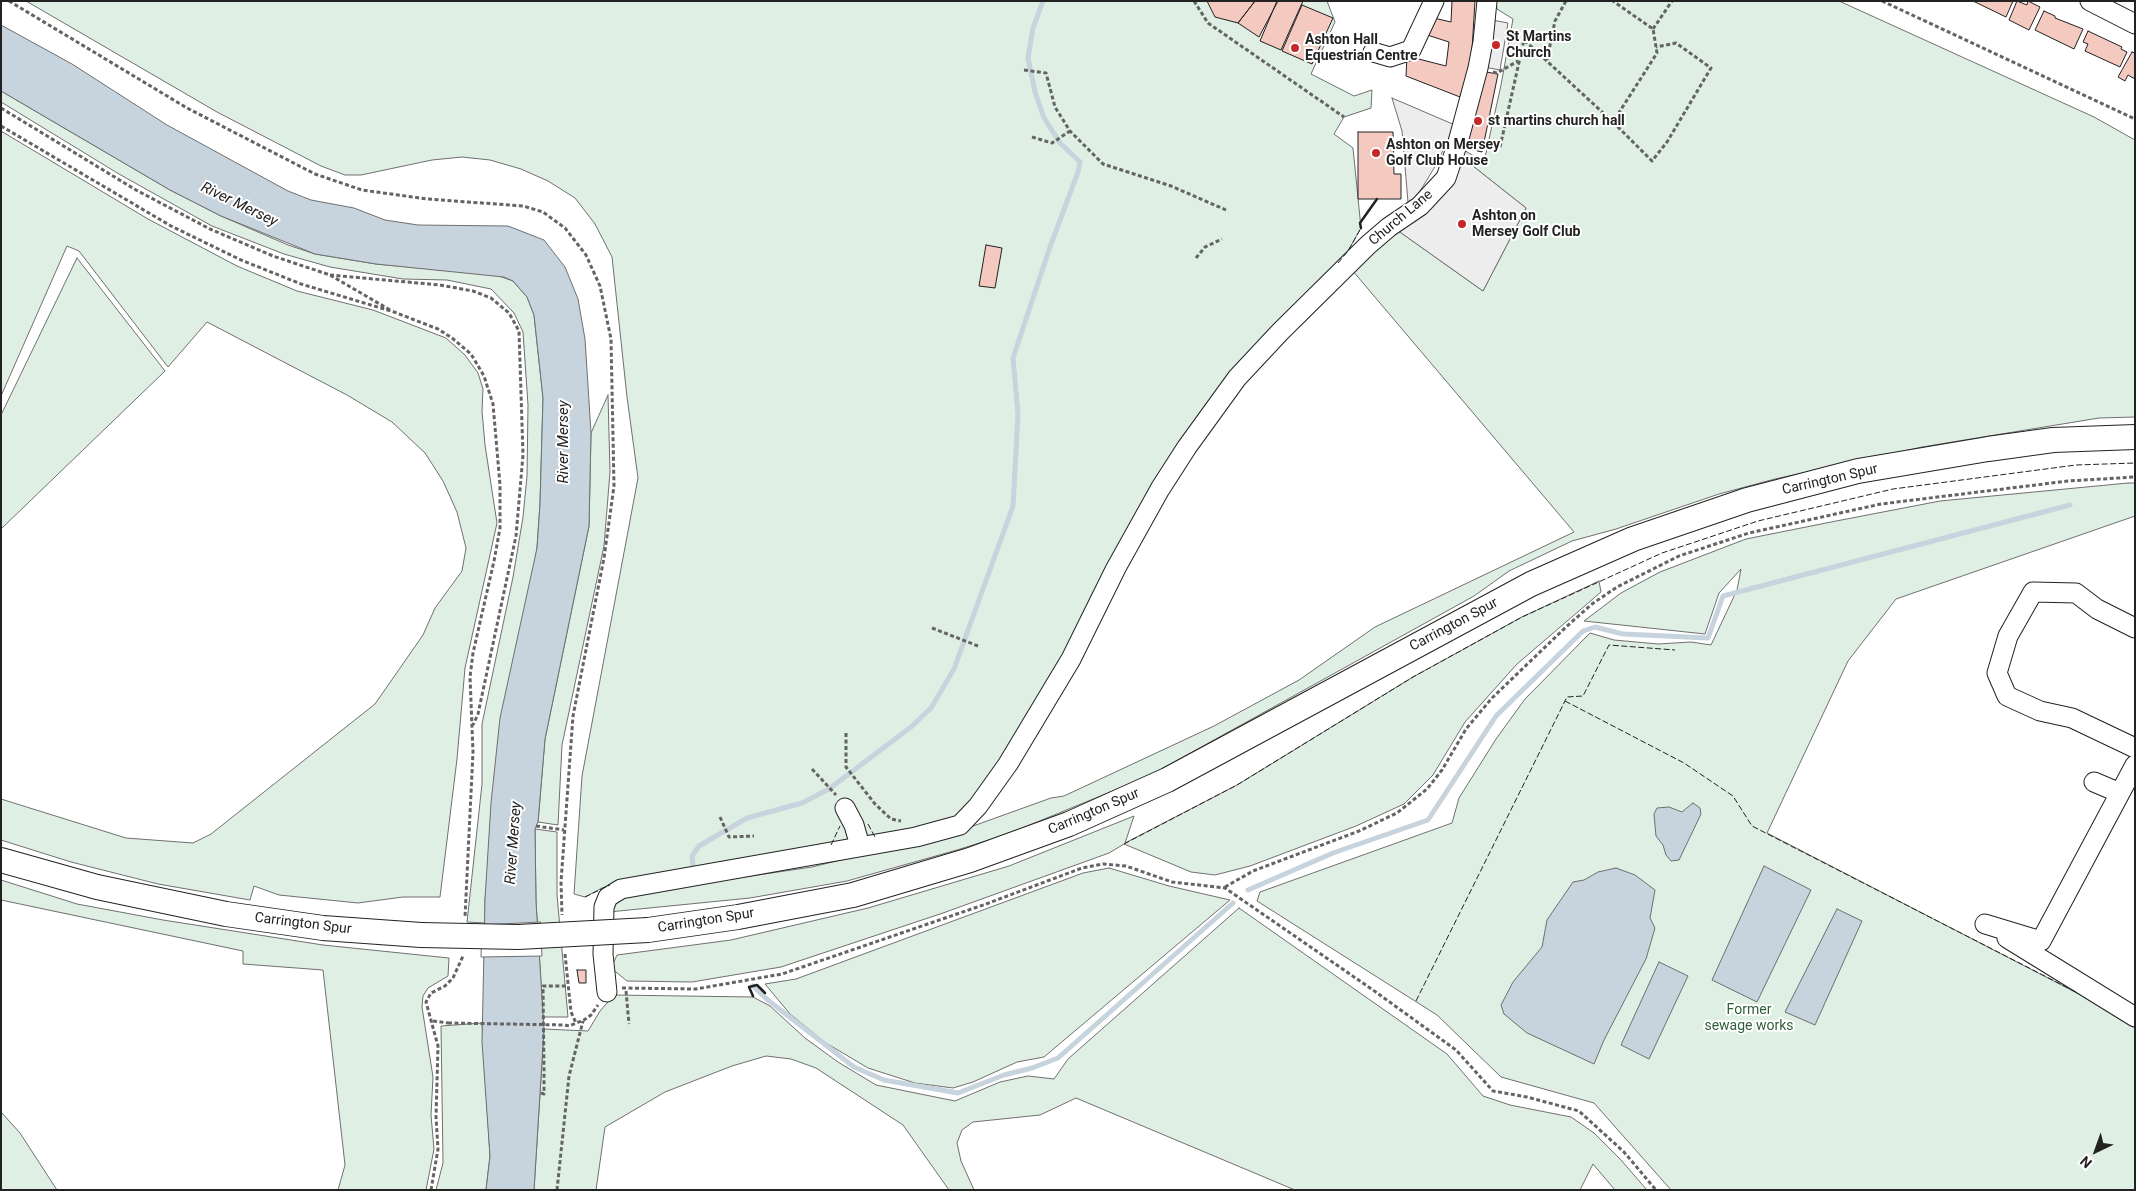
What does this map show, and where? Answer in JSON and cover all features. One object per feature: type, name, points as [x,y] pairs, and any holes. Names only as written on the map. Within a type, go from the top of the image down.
[{"type":"main road","name":"Carrington Spur","points":[[1,860],[97,888],[226,914],[323,928],[421,935],[518,937],[648,930],[738,917],[853,895],[970,860],[1069,824],[1167,780],[1531,584],[1633,539],[1747,500],[1858,471],[2052,440],[2135,437]]},
{"type":"street","points":[[1373,52],[1390,57],[1411,50],[1434,1]]},
{"type":"street","name":"Church Lane","points":[[607,992],[602,921],[605,901],[613,893],[629,887],[916,837],[960,824],[978,806],[1008,764],[1067,666],[1116,568],[1160,488],[1237,378],[1280,332],[1355,259],[1389,227],[1420,206],[1446,178],[1478,68],[1487,1]]},
{"type":"street","points":[[2090,1],[2135,24]]},
{"type":"street","points":[[2135,628],[2097,609],[2076,593],[2033,592],[2008,636],[1997,673],[2007,696],[2040,711],[2072,718],[2135,748]]},
{"type":"street","points":[[2135,765],[2041,941],[1985,924],[2135,1017]]},
{"type":"street","points":[[2094,782],[2120,793]]},
{"type":"street","points":[[840,800],[854,825],[860,846]]},
{"type":"path","points":[[8,1],[187,108],[315,174],[362,190],[427,199],[523,206],[543,212],[565,228],[586,255],[600,286],[611,339],[614,486],[604,558],[573,716],[561,882]]},
{"type":"path","points":[[1194,1],[1208,22],[1344,117]]},
{"type":"path","points":[[1547,60],[1555,21],[1566,1]]},
{"type":"path","points":[[1613,1],[1653,29]]},
{"type":"path","points":[[1613,122],[1657,53],[1653,29],[1672,1]]},
{"type":"path","points":[[1882,1],[2135,119]]},
{"type":"path","points":[[1500,146],[1524,40],[1652,160],[1667,142],[1711,68],[1676,43],[1656,47]]},
{"type":"path","points":[[1497,73],[1519,61]]},
{"type":"path","points":[[1024,70],[1046,73],[1055,107],[1070,131],[1103,164],[1171,186],[1226,210]]},
{"type":"path","points":[[1,108],[136,190],[210,229],[273,256],[330,275],[394,312]]},
{"type":"path","points":[[1,126],[171,226],[241,260],[301,284],[394,312],[438,329],[471,354],[484,376],[493,404],[500,485],[500,528],[473,652],[470,677],[472,727],[470,826],[465,921]]},
{"type":"path","points":[[1032,137],[1052,143],[1070,131]]},
{"type":"path","points":[[1196,258],[1205,247],[1222,239]]},
{"type":"path","points":[[330,275],[440,285],[473,291],[491,298],[509,312],[518,331],[523,454],[516,536],[478,714],[472,727]]},
{"type":"path","points":[[1225,888],[1253,870],[1359,831],[1397,813],[1427,790],[1442,770],[1466,729],[1492,698],[1566,627],[1592,604],[1617,587],[1680,556],[1749,533],[1881,504],[2068,481],[2135,477]]},
{"type":"path","points":[[932,628],[978,646]]},
{"type":"path","points":[[846,733],[846,767],[874,804],[891,819],[908,822]]},
{"type":"path","points":[[812,768],[840,800]]},
{"type":"path","points":[[720,817],[729,837],[754,836]]},
{"type":"path","points":[[536,826],[564,830]]},
{"type":"path","points":[[433,1021],[448,1023],[565,1024],[568,1022],[573,1024],[591,1015],[607,992],[626,988],[696,989],[782,974],[942,920],[1082,868],[1103,864],[1126,866],[1172,882],[1225,888],[1456,1050],[1493,1091],[1527,1097],[1579,1111],[1624,1152],[1656,1190]]},
{"type":"path","points":[[431,1190],[438,1148],[436,1117],[438,1046],[433,1021],[426,1005],[427,999],[431,994],[454,978],[463,958],[464,949]]},
{"type":"path","points":[[541,1093],[544,1094],[543,986],[568,986],[573,1024]]},
{"type":"path","points":[[626,988],[629,1024]]},
{"type":"path","points":[[558,1190],[569,1076],[584,1020]]},
{"type":"green space","points":[[26,1],[1327,1],[1335,22],[1311,74],[1354,96],[1372,90],[1371,108],[1344,117],[1334,134],[1353,148],[1361,228],[1348,251],[1231,380],[1067,654],[975,801],[951,820],[914,832],[621,882],[602,888],[585,897],[574,894],[582,776],[638,478],[612,257],[595,224],[575,198],[548,181],[521,169],[490,160],[462,157],[432,160],[361,175],[345,175],[321,166],[217,112]]},
{"type":"green space","points":[[1496,1],[1839,1],[2094,117],[2135,140],[2135,417],[2099,418],[1922,447],[1775,479],[1719,494],[1616,529],[1572,541],[1509,571],[1474,596],[1149,776],[1008,834],[847,881],[750,898],[609,912],[614,901],[628,894],[812,867],[962,830],[1051,798],[1064,796],[1214,726],[1299,680],[1375,627],[1574,532],[1352,270],[1397,230],[1483,291],[1526,208],[1459,155],[1462,149],[1484,162],[1513,19],[1497,9]]},
{"type":"green space","points":[[1,91],[170,190],[221,216],[288,245],[315,254],[376,264],[496,275],[513,281],[527,297],[534,315],[543,398],[540,504],[537,548],[485,899],[485,923],[467,922],[482,784],[482,724],[513,577],[523,517],[527,476],[528,405],[523,332],[514,313],[491,289],[447,280],[403,279],[330,267],[284,254],[212,226],[119,174],[1,102]]},
{"type":"green space","points":[[1,131],[148,219],[237,266],[297,291],[373,310],[446,338],[465,355],[478,373],[483,389],[482,411],[485,445],[497,523],[465,668],[457,759],[440,897],[403,897],[358,903],[279,895],[254,886],[250,900],[158,884],[71,862],[1,840],[1,799],[126,838],[193,843],[211,834],[375,704],[423,635],[435,608],[462,571],[466,548],[457,512],[443,481],[425,453],[392,422],[347,395],[207,322],[168,367],[79,251],[67,246],[1,396]]},
{"type":"green space","points":[[77,258],[165,371],[1,529],[1,415]]},
{"type":"green space","points":[[608,395],[610,472],[604,546],[562,745],[558,825],[538,822],[545,739],[589,526],[591,433]]},
{"type":"green space","name":"Former sewage works","points":[[2135,483],[2135,516],[1896,599],[1848,661],[1767,833],[2135,1023],[2135,1190],[1671,1190],[1594,1103],[1501,1077],[1437,1015],[1257,901],[1260,892],[1452,823],[1459,798],[1496,739],[1525,699],[1590,633],[1614,640],[1658,644],[1691,642],[1711,645],[1737,590],[1741,569],[1719,593],[1705,634],[1584,621],[1621,593],[1660,572],[1746,539],[1940,501]]},
{"type":"green space","points":[[1599,581],[1601,592],[1517,664],[1465,722],[1433,775],[1404,804],[1356,826],[1250,866],[1215,875],[1191,872],[1124,844],[1109,853],[943,913],[781,967],[692,982],[627,981],[611,968],[617,955],[731,940],[868,908],[1009,866],[1134,816],[1125,843],[1237,785],[1413,677],[1522,617]]},
{"type":"green space","points":[[535,829],[557,832],[557,895],[568,1017],[543,1017],[536,902]]},
{"type":"green space","points":[[1109,868],[1169,886],[1230,900],[1044,1057],[1017,1062],[973,1082],[953,1088],[915,1083],[868,1068],[826,1043],[790,1014],[765,984],[796,979],[1083,873]]},
{"type":"green space","points":[[1,880],[77,904],[163,920],[323,945],[449,958],[448,976],[428,988],[423,996],[422,1007],[433,1077],[431,1115],[434,1149],[426,1190],[338,1190],[345,1165],[323,970],[243,964],[243,951],[1,900]]},
{"type":"green space","points":[[1239,908],[1447,1054],[1483,1096],[1510,1105],[1571,1117],[1594,1133],[1647,1190],[1615,1190],[1593,1164],[1580,1190],[1295,1190],[1076,1098],[1040,1115],[973,1122],[962,1130],[957,1143],[961,1161],[974,1190],[949,1190],[903,1125],[816,1068],[791,1059],[766,1056],[732,1066],[665,1092],[605,1127],[596,1190],[534,1190],[544,1029],[588,1031],[600,1011],[614,995],[753,997],[770,1006],[805,1038],[838,1062],[876,1085],[955,1101],[1000,1082],[1028,1076],[1054,1079],[1068,1059]]},
{"type":"green space","points":[[482,1023],[490,1156],[486,1190],[436,1190],[443,1163],[441,1026]]},
{"type":"green space","points":[[1,1112],[20,1133],[57,1190],[1,1190]]},
{"type":"shaded area","name":"St Martins Church","points":[[1492,20],[1508,23],[1500,70],[1484,67]]},
{"type":"shaded area","points":[[1392,98],[1455,125],[1436,165],[1422,188],[1414,199],[1408,202],[1402,131]]},
{"type":"shaded area","name":"Ashton on Mersey Golf Club","points":[[1459,155],[1526,208],[1483,291],[1397,230],[1436,203],[1446,191]]},
{"type":"water","name":"River Mersey","points":[[1,25],[72,64],[167,125],[288,191],[311,200],[354,208],[385,220],[418,225],[508,226],[544,240],[565,267],[578,299],[585,339],[591,433],[589,526],[545,739],[538,822],[535,829],[536,902],[544,1029],[534,1190],[486,1190],[490,1156],[482,1042],[485,899],[491,803],[500,718],[537,548],[540,504],[543,398],[534,315],[527,297],[513,281],[504,277],[376,264],[315,254],[221,216],[170,190],[1,91]]},
{"type":"water","points":[[1693,803],[1700,808],[1701,814],[1679,860],[1671,861],[1656,836],[1654,814],[1657,808],[1669,807],[1682,812]]},
{"type":"water","points":[[1764,866],[1811,890],[1757,1002],[1712,980]]},
{"type":"water","points":[[1616,868],[1635,875],[1655,890],[1650,918],[1655,928],[1646,959],[1604,1040],[1594,1064],[1527,1033],[1504,1014],[1501,1005],[1513,982],[1542,947],[1547,920],[1573,882],[1584,880],[1598,872]]},
{"type":"water","points":[[1837,909],[1862,921],[1815,1025],[1785,1012]]},
{"type":"water","points":[[1659,962],[1688,976],[1649,1059],[1621,1045]]},
{"type":"pier","points":[[540,922],[542,956],[481,957],[482,925]]},
{"type":"building","points":[[1207,1],[1255,1],[1238,23],[1215,17]]},
{"type":"building","points":[[1255,1],[1278,1],[1259,37],[1238,23]]},
{"type":"building","points":[[1277,1],[1303,1],[1281,50],[1260,41]]},
{"type":"building","points":[[1452,1],[1475,1],[1471,66],[1460,97],[1406,76],[1407,56],[1446,66],[1449,42],[1421,33],[1425,16],[1451,22]]},
{"type":"building","points":[[1973,1],[2013,1],[2006,17]]},
{"type":"building","points":[[2017,1],[2027,5],[2028,1],[2040,7],[2029,30],[2009,20]]},
{"type":"building","points":[[1302,5],[1333,18],[1312,64],[1282,51]]},
{"type":"building","points":[[2044,11],[2055,16],[2055,18],[2083,29],[2074,49],[2035,30]]},
{"type":"building","points":[[2088,31],[2122,47],[2121,49],[2127,52],[2120,67],[2085,51],[2088,44],[2083,42]]},
{"type":"building","points":[[2132,52],[2135,53],[2135,79],[2128,75],[2125,81],[2118,77]]},
{"type":"building","name":"st martins church hall","points":[[1480,71],[1498,74],[1482,152],[1461,147]]},
{"type":"building","name":"Ashton on Mersey Golf Club House","points":[[1358,132],[1393,132],[1394,174],[1401,174],[1401,199],[1358,199]]},
{"type":"building","points":[[986,245],[1002,248],[995,288],[979,286]]},
{"type":"building","points":[[577,970],[586,970],[586,983],[579,983]]},
{"type":"waterway","points":[[693,865],[692,856],[699,846],[747,818],[802,803],[829,789],[911,727],[931,708],[954,669],[1013,506],[1018,414],[1013,358],[1080,162],[1060,143],[1044,118],[1035,92],[1028,58],[1033,28],[1043,1]]},
{"type":"waterway","points":[[1248,890],[1333,853],[1428,820],[1496,716],[1583,631],[1595,627],[1623,634],[1708,638],[1723,596],[2070,505]]},
{"type":"waterway","points":[[753,986],[769,1001],[854,1067],[884,1080],[958,1093],[1004,1075],[1032,1068],[1058,1058],[1233,903]]},
{"type":"fence","points":[[1338,263],[1348,251],[1361,228]]},
{"type":"fence","points":[[1124,844],[1237,785],[1413,677],[1522,617],[1662,553],[1758,521],[1893,489],[2076,465],[2135,463]]},
{"type":"fence","points":[[1416,1001],[1567,697],[1583,696],[1609,645],[1675,650]]},
{"type":"fence","points":[[1565,701],[1684,763],[1733,796],[1752,826],[2076,992]]},
{"type":"fence","points":[[868,824],[875,837]]},
{"type":"fence","points":[[831,845],[840,826]]},
{"type":"fence","points":[[585,897],[610,885]]},
{"type":"wall","points":[[1361,228],[1360,223],[1377,199]]},
{"type":"wall","points":[[753,996],[749,987],[757,985],[765,993]]},
{"type":"place","name":"St Martins Church","points":[[1496,45]]},
{"type":"place","name":"Ashton Hall Equestrian Centre","points":[[1295,48]]},
{"type":"place","name":"st martins church hall","points":[[1478,121]]},
{"type":"place","name":"Ashton on Mersey Golf Club House","points":[[1376,153]]},
{"type":"place","name":"Ashton on Mersey Golf Club","points":[[1462,224]]}]
